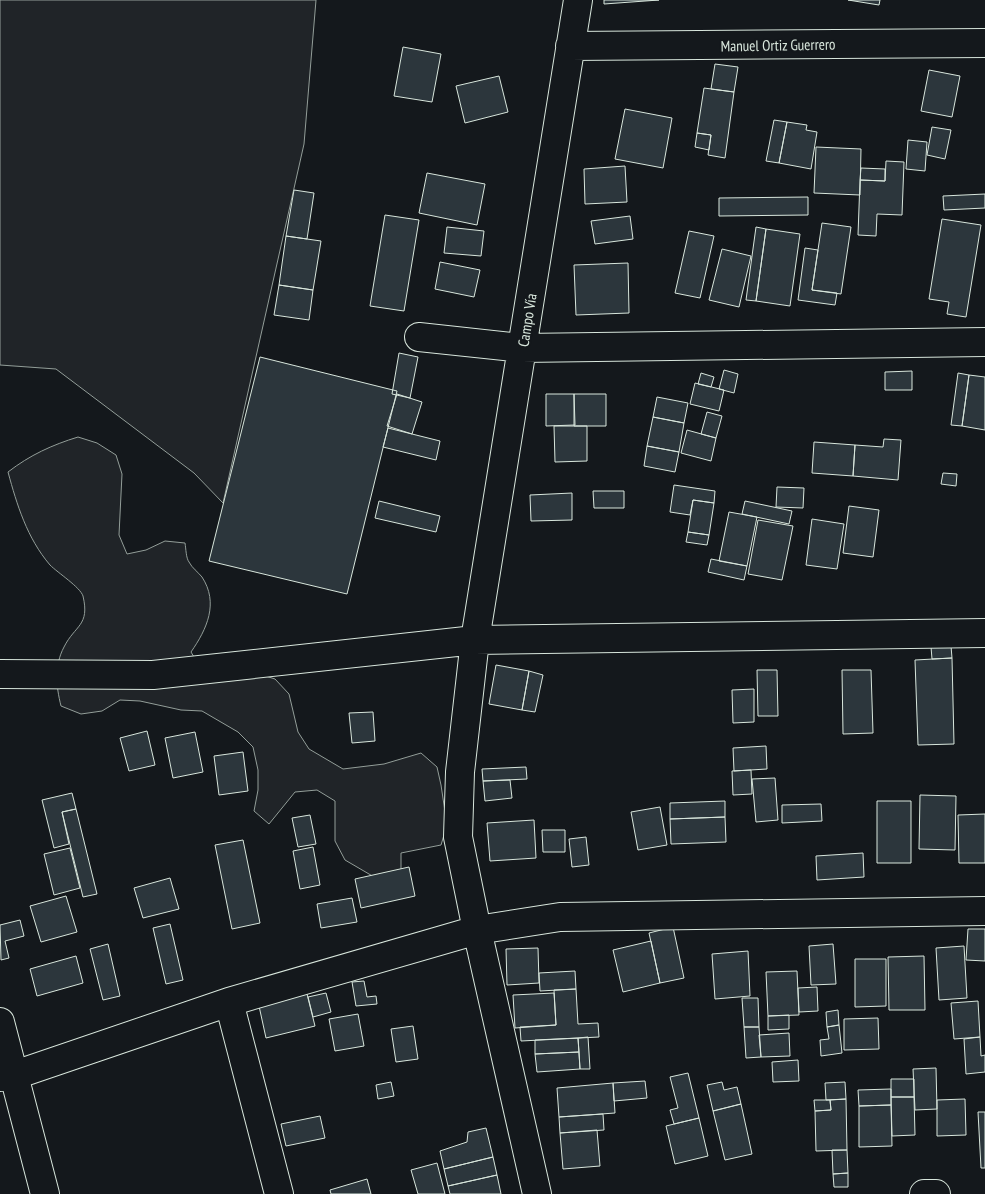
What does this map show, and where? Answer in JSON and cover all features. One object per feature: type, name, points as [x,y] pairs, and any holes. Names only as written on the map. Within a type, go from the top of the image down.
[{"type":"street","name":"Campo Vía","points":[[537,1194],[477,930],[458,836],[460,772],[476,640],[578,0]]},
{"type":"street","name":"Manuel Ortiz Guerrero","points":[[570,46],[985,42]]},
{"type":"street","points":[[419,337],[522,348],[985,342]]},
{"type":"street","points":[[0,674],[153,675],[476,640],[985,633]]},
{"type":"street","points":[[7,1076],[229,1002],[477,930],[560,917],[985,911]]},
{"type":"street","points":[[229,1002],[279,1194]]},
{"type":"street","points":[[0,1022],[7,1076],[45,1194]]},
{"type":"street","points":[[924,1194],[936,1194]]},
{"type":"shaded area","points":[[0,0],[316,0],[304,144],[223,503],[194,473],[56,369],[0,365]]},
{"type":"shaded area","points":[[78,437],[97,443],[116,455],[122,474],[119,535],[127,554],[146,550],[165,541],[185,543],[188,560],[202,577],[210,596],[209,616],[206,625],[191,652],[197,662],[256,673],[275,679],[289,694],[298,732],[309,749],[343,769],[384,764],[421,753],[437,767],[441,785],[447,825],[441,845],[401,853],[401,873],[381,881],[345,860],[335,841],[335,801],[317,790],[295,792],[269,824],[254,811],[258,790],[258,770],[253,747],[238,732],[202,711],[181,710],[140,701],[120,700],[102,711],[81,714],[61,706],[57,684],[57,669],[64,647],[83,620],[85,606],[83,596],[73,584],[50,565],[35,544],[19,509],[8,472],[42,451]]},
{"type":"building","points":[[604,0],[659,0],[604,4]]},
{"type":"building","points":[[848,0],[880,0],[879,5]]},
{"type":"building","points":[[403,47],[441,54],[432,102],[394,96]]},
{"type":"building","points":[[715,64],[738,67],[734,92],[711,89]]},
{"type":"building","points":[[929,70],[960,76],[952,117],[921,111]]},
{"type":"building","points":[[499,76],[508,112],[465,123],[456,86]]},
{"type":"building","points":[[704,88],[734,92],[725,158],[708,155],[711,135],[697,133]]},
{"type":"building","points":[[625,109],[672,118],[663,168],[615,159]]},
{"type":"building","points":[[774,120],[787,122],[779,163],[766,161]]},
{"type":"building","points":[[787,122],[807,125],[806,130],[817,132],[811,169],[779,163]]},
{"type":"building","points":[[932,127],[951,130],[945,159],[927,155]]},
{"type":"building","points":[[697,133],[711,135],[709,150],[695,147]]},
{"type":"building","points":[[908,140],[927,142],[925,171],[906,169]]},
{"type":"building","points":[[816,147],[861,149],[860,195],[814,193]]},
{"type":"building","points":[[886,161],[904,162],[902,215],[877,214],[876,236],[858,235],[860,180],[885,181]]},
{"type":"building","points":[[625,166],[627,202],[585,204],[584,169]]},
{"type":"building","points":[[861,168],[885,169],[885,181],[860,180]]},
{"type":"building","points":[[427,173],[485,184],[477,225],[419,213]]},
{"type":"building","points":[[294,190],[314,193],[307,239],[286,236]]},
{"type":"building","points":[[985,194],[985,208],[944,210],[943,196]]},
{"type":"building","points":[[808,197],[808,215],[719,216],[719,198]]},
{"type":"building","points":[[385,215],[419,220],[404,311],[370,306]]},
{"type":"building","points":[[630,216],[633,239],[595,244],[591,221]]},
{"type":"building","points":[[942,219],[981,225],[966,317],[947,314],[949,302],[929,299]]},
{"type":"building","points":[[822,223],[851,227],[841,294],[812,290]]},
{"type":"building","points":[[447,227],[484,231],[481,256],[444,253]]},
{"type":"building","points":[[756,227],[766,229],[756,301],[746,300]]},
{"type":"building","points":[[766,229],[800,234],[790,306],[756,301]]},
{"type":"building","points":[[689,231],[714,236],[700,298],[675,293]]},
{"type":"building","points":[[286,236],[321,241],[313,290],[279,285]]},
{"type":"building","points":[[805,248],[818,250],[812,290],[837,293],[835,305],[798,300]]},
{"type":"building","points":[[722,249],[751,256],[739,307],[709,300]]},
{"type":"building","points":[[440,262],[480,270],[474,297],[435,289]]},
{"type":"building","points":[[628,263],[629,313],[576,315],[574,265]]},
{"type":"building","points":[[279,285],[313,290],[309,320],[274,315]]},
{"type":"building","points":[[399,353],[418,357],[410,398],[392,394]]},
{"type":"building","points":[[260,357],[397,391],[347,594],[209,561]]},
{"type":"building","points":[[724,370],[738,374],[734,393],[719,389]]},
{"type":"building","points":[[912,371],[912,390],[885,390],[885,372]]},
{"type":"building","points":[[701,373],[714,377],[711,387],[698,384]]},
{"type":"building","points":[[958,373],[969,375],[962,426],[951,425]]},
{"type":"building","points":[[969,375],[985,377],[985,430],[962,426]]},
{"type":"building","points":[[695,383],[724,390],[719,411],[690,404]]},
{"type":"building","points":[[397,394],[422,402],[412,434],[387,426]]},
{"type":"building","points":[[546,394],[574,394],[575,425],[546,426]]},
{"type":"building","points":[[574,394],[606,394],[606,426],[574,426]]},
{"type":"building","points":[[657,397],[688,403],[684,423],[653,417]]},
{"type":"building","points":[[707,412],[722,416],[716,438],[701,434]]},
{"type":"building","points":[[653,417],[684,423],[679,452],[647,446]]},
{"type":"building","points":[[554,426],[587,426],[587,461],[555,462]]},
{"type":"building","points":[[388,428],[440,441],[436,460],[383,447]]},
{"type":"building","points":[[687,430],[716,438],[711,461],[681,453]]},
{"type":"building","points":[[884,439],[901,440],[898,480],[853,476],[855,445],[883,447]]},
{"type":"building","points":[[814,442],[855,445],[853,476],[812,473]]},
{"type":"building","points":[[647,446],[679,452],[675,472],[644,466]]},
{"type":"building","points":[[943,473],[957,474],[956,486],[941,484]]},
{"type":"building","points":[[674,485],[715,491],[714,503],[693,500],[690,515],[670,512]]},
{"type":"building","points":[[777,487],[804,488],[803,508],[776,507]]},
{"type":"building","points":[[593,491],[624,491],[624,508],[594,508]]},
{"type":"building","points":[[572,493],[572,520],[531,521],[530,495]]},
{"type":"building","points":[[693,500],[714,503],[709,535],[688,532]]},
{"type":"building","points":[[379,501],[440,516],[436,532],[375,518]]},
{"type":"building","points":[[745,501],[792,511],[789,524],[742,514]]},
{"type":"building","points":[[849,506],[879,510],[873,557],[843,553]]},
{"type":"building","points":[[729,512],[757,517],[747,566],[719,561]]},
{"type":"building","points":[[812,519],[844,524],[837,569],[806,565]]},
{"type":"building","points":[[758,520],[793,526],[782,580],[748,574]]},
{"type":"building","points":[[688,532],[709,535],[707,545],[686,542]]},
{"type":"building","points":[[711,559],[747,566],[744,580],[708,572]]},
{"type":"building","points":[[951,646],[952,658],[932,659],[931,647]]},
{"type":"building","points":[[952,658],[954,744],[918,745],[915,660]]},
{"type":"building","points":[[496,665],[529,671],[522,710],[489,704]]},
{"type":"building","points":[[757,670],[777,670],[778,716],[758,716]]},
{"type":"building","points":[[842,670],[871,670],[873,733],[843,734]]},
{"type":"building","points":[[529,671],[543,675],[535,712],[522,710]]},
{"type":"building","points":[[754,689],[754,722],[733,723],[732,690]]},
{"type":"building","points":[[373,712],[375,741],[352,743],[349,713]]},
{"type":"building","points":[[147,731],[155,765],[129,771],[120,738]]},
{"type":"building","points":[[195,732],[203,772],[173,778],[165,738]]},
{"type":"building","points":[[766,746],[767,769],[734,771],[733,748]]},
{"type":"building","points":[[243,752],[248,791],[219,795],[214,756]]},
{"type":"building","points":[[526,767],[527,779],[483,781],[482,769]]},
{"type":"building","points":[[751,770],[752,794],[733,795],[732,771]]},
{"type":"building","points":[[775,778],[778,820],[756,822],[752,779]]},
{"type":"building","points":[[510,780],[512,798],[485,801],[483,781]]},
{"type":"building","points":[[72,793],[76,809],[62,812],[69,844],[54,848],[42,800]]},
{"type":"building","points":[[920,795],[956,796],[955,850],[919,849]]},
{"type":"building","points":[[725,801],[725,817],[670,819],[670,803]]},
{"type":"building","points":[[877,801],[911,801],[911,863],[877,863]]},
{"type":"building","points":[[821,804],[822,821],[782,823],[782,805]]},
{"type":"building","points":[[660,807],[667,845],[638,850],[631,812]]},
{"type":"building","points":[[76,809],[97,894],[83,897],[62,812]]},
{"type":"building","points":[[985,814],[985,863],[959,863],[958,815]]},
{"type":"building","points":[[310,815],[316,844],[298,847],[292,818]]},
{"type":"building","points":[[725,817],[726,842],[671,844],[670,819]]},
{"type":"building","points":[[534,820],[536,858],[490,861],[487,823]]},
{"type":"building","points":[[542,830],[565,830],[565,852],[543,852]]},
{"type":"building","points":[[586,837],[589,865],[572,867],[569,839]]},
{"type":"building","points":[[243,840],[260,923],[232,929],[215,845]]},
{"type":"building","points":[[313,847],[320,885],[300,889],[293,851]]},
{"type":"building","points":[[70,848],[80,888],[54,895],[44,854]]},
{"type":"building","points":[[863,853],[864,877],[817,880],[816,856]]},
{"type":"building","points":[[409,867],[415,896],[361,908],[355,879]]},
{"type":"building","points":[[170,878],[179,909],[143,918],[134,888]]},
{"type":"building","points":[[66,896],[77,932],[41,942],[30,906]]},
{"type":"building","points":[[352,898],[357,922],[321,928],[317,904]]},
{"type":"building","points":[[20,920],[24,936],[5,941],[9,958],[1,960],[0,925]]},
{"type":"building","points":[[170,924],[183,980],[166,984],[153,928]]},
{"type":"building","points":[[673,927],[684,978],[660,983],[649,933]]},
{"type":"building","points":[[968,929],[985,929],[985,961],[966,960]]},
{"type":"building","points":[[651,941],[660,983],[623,992],[613,950]]},
{"type":"building","points":[[108,944],[120,996],[103,1000],[90,949]]},
{"type":"building","points":[[833,944],[836,984],[811,985],[809,946]]},
{"type":"building","points":[[964,946],[967,998],[939,1000],[936,948]]},
{"type":"building","points":[[538,948],[539,983],[507,985],[506,949]]},
{"type":"building","points":[[748,951],[750,996],[715,999],[712,954]]},
{"type":"building","points":[[76,956],[83,983],[37,996],[30,969]]},
{"type":"building","points":[[924,956],[925,1010],[889,1010],[888,957]]},
{"type":"building","points":[[855,959],[886,959],[886,1006],[855,1007]]},
{"type":"building","points":[[575,971],[576,989],[540,991],[539,973]]},
{"type":"building","points":[[797,971],[799,1015],[768,1016],[766,972]]},
{"type":"building","points":[[364,981],[367,997],[376,996],[377,1004],[356,1006],[352,982]]},
{"type":"building","points":[[817,987],[818,1011],[799,1012],[798,988]]},
{"type":"building","points":[[576,989],[578,1024],[598,1023],[599,1037],[521,1041],[520,1027],[556,1025],[554,990]]},
{"type":"building","points":[[326,993],[331,1012],[313,1017],[308,997]]},
{"type":"building","points":[[554,993],[556,1025],[515,1028],[513,995]]},
{"type":"building","points":[[307,994],[315,1026],[266,1038],[259,1006]]},
{"type":"building","points":[[742,998],[758,998],[759,1027],[744,1027]]},
{"type":"building","points":[[978,1001],[980,1037],[954,1039],[951,1003]]},
{"type":"building","points":[[838,1010],[839,1025],[827,1027],[826,1012]]},
{"type":"building","points":[[358,1014],[364,1046],[335,1051],[329,1019]]},
{"type":"building","points":[[789,1015],[789,1029],[768,1030],[768,1016]]},
{"type":"building","points":[[878,1018],[879,1049],[844,1050],[844,1019]]},
{"type":"building","points":[[839,1025],[842,1053],[821,1056],[820,1040],[829,1039],[827,1027]]},
{"type":"building","points":[[413,1026],[418,1059],[396,1062],[391,1029]]},
{"type":"building","points":[[744,1027],[759,1027],[761,1057],[746,1058]]},
{"type":"building","points":[[789,1033],[790,1056],[761,1057],[759,1035]]},
{"type":"building","points":[[588,1037],[590,1069],[580,1069],[578,1038]]},
{"type":"building","points":[[980,1037],[981,1056],[985,1055],[985,1072],[966,1074],[964,1039]]},
{"type":"building","points":[[578,1038],[579,1052],[535,1054],[535,1040]]},
{"type":"building","points":[[579,1052],[580,1069],[537,1072],[535,1054]]},
{"type":"building","points":[[798,1060],[799,1081],[773,1082],[772,1062]]},
{"type":"building","points":[[936,1068],[937,1109],[915,1110],[913,1069]]},
{"type":"building","points":[[688,1073],[699,1118],[674,1124],[670,1110],[678,1108],[670,1077]]},
{"type":"building","points":[[891,1079],[914,1079],[914,1097],[891,1097]]},
{"type":"building","points":[[645,1081],[647,1098],[614,1101],[613,1083]]},
{"type":"building","points":[[391,1082],[394,1096],[378,1099],[376,1085]]},
{"type":"building","points":[[722,1082],[724,1090],[737,1087],[741,1104],[713,1111],[707,1085]]},
{"type":"building","points":[[845,1082],[846,1099],[826,1100],[825,1083]]},
{"type":"building","points":[[613,1083],[615,1113],[559,1117],[557,1088]]},
{"type":"building","points":[[891,1089],[891,1105],[859,1106],[858,1090]]},
{"type":"building","points":[[891,1097],[914,1097],[915,1135],[892,1136]]},
{"type":"building","points":[[846,1099],[847,1150],[816,1151],[815,1111],[831,1110],[830,1100]]},
{"type":"building","points":[[965,1099],[966,1135],[937,1136],[937,1100]]},
{"type":"building","points":[[814,1100],[830,1100],[831,1110],[815,1111]]},
{"type":"building","points":[[741,1104],[752,1154],[725,1160],[713,1111]]},
{"type":"building","points":[[891,1105],[892,1146],[859,1147],[859,1106]]},
{"type":"building","points":[[978,1112],[985,1112],[985,1168],[981,1168]]},
{"type":"building","points":[[603,1114],[604,1130],[560,1133],[559,1117]]},
{"type":"building","points":[[320,1116],[325,1138],[286,1146],[281,1124]]},
{"type":"building","points":[[699,1118],[708,1156],[675,1164],[666,1126]]},
{"type":"building","points":[[486,1128],[493,1157],[444,1169],[440,1151],[467,1142],[468,1132]]},
{"type":"building","points":[[597,1130],[600,1166],[563,1169],[560,1133]]},
{"type":"building","points":[[832,1150],[847,1150],[848,1173],[833,1174]]},
{"type":"building","points":[[493,1157],[497,1175],[448,1186],[444,1169]]},
{"type":"building","points":[[437,1163],[445,1194],[418,1194],[411,1170]]},
{"type":"building","points":[[848,1173],[848,1187],[834,1187],[833,1174]]},
{"type":"building","points":[[497,1175],[501,1194],[450,1194],[448,1186]]},
{"type":"building","points":[[367,1179],[371,1194],[331,1194],[330,1190]]}]
